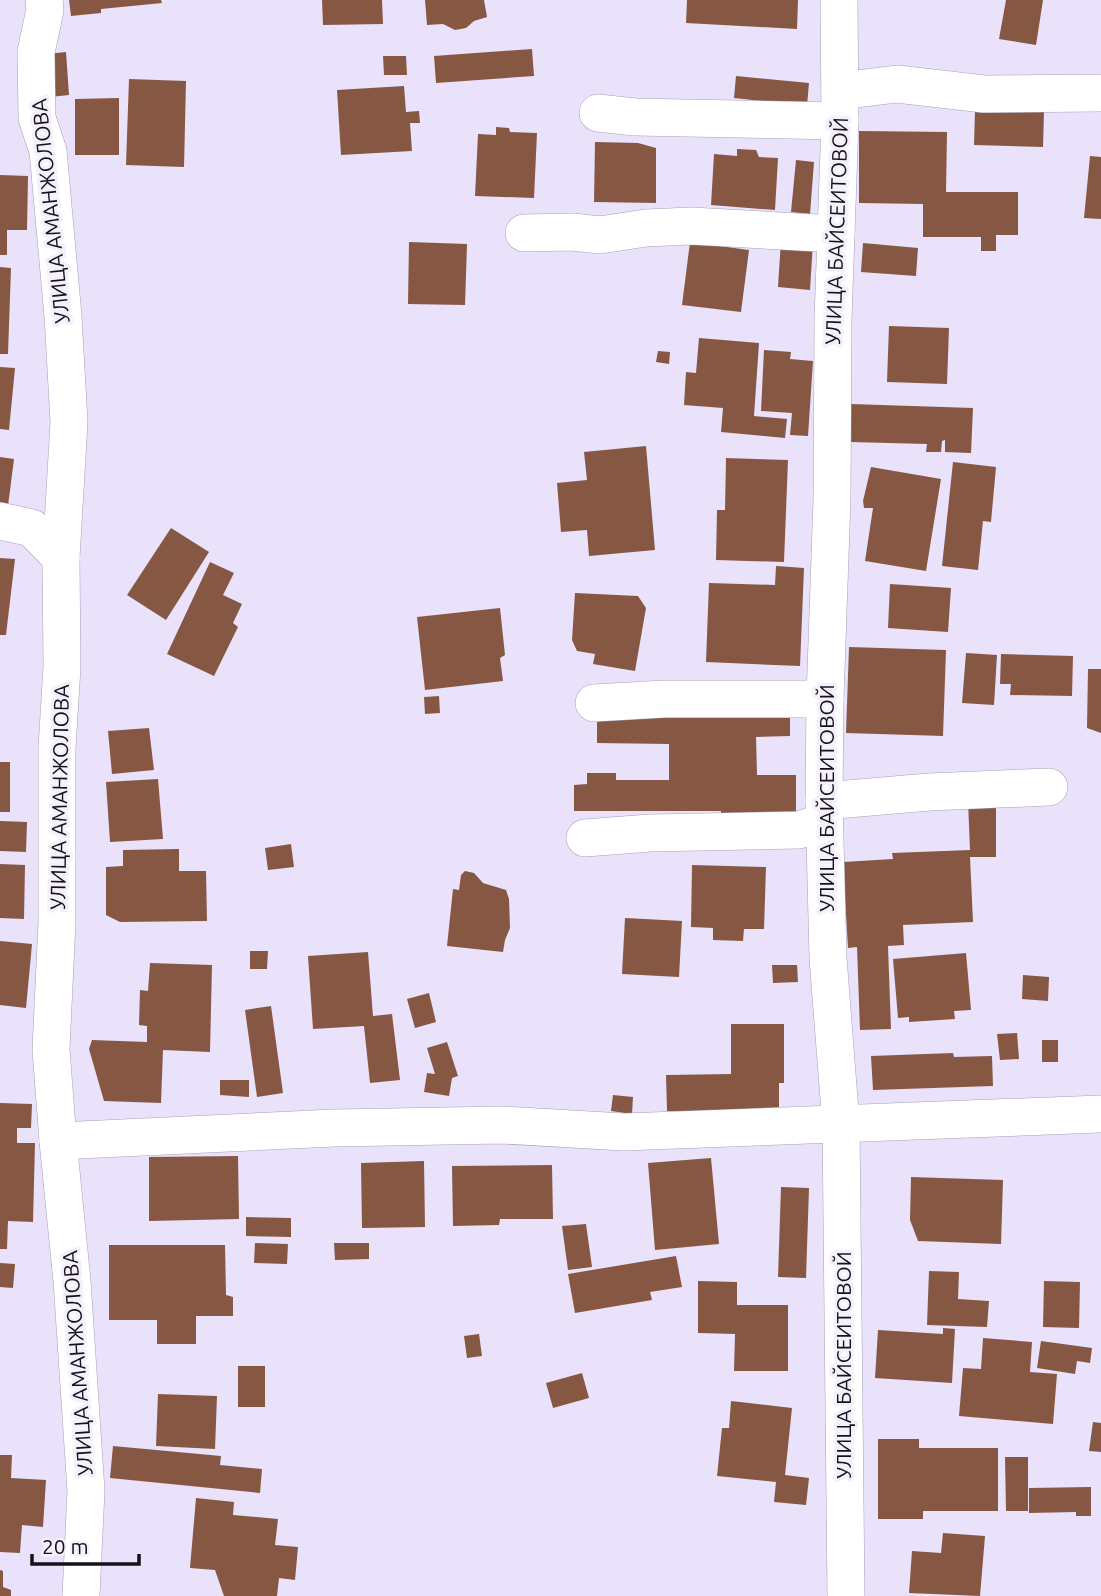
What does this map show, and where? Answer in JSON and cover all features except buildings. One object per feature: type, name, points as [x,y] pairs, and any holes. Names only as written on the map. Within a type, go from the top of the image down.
[{"type":"street","name":"УЛИЦА АМАНЖОЛОВА","points":[[44,0],[45,10],[36,52],[37,118],[48,151],[51,174],[69,422],[61,558],[62,667],[57,748],[57,922],[51,1049],[72,1280],[86,1491],[81,1596]]},
{"type":"street","name":"УЛИЦА БАЙСЕИТОВОЙ","points":[[839,0],[840,106],[824,811],[828,958],[841,1125],[846,1596]]},
{"type":"street","points":[[598,113],[648,118],[840,106],[897,84],[984,93],[1101,93]]},
{"type":"street","points":[[524,233],[600,235],[646,228],[691,226],[836,234]]},
{"type":"street","points":[[0,522],[32,528],[61,558]]},
{"type":"street","points":[[594,703],[664,699],[825,699]]},
{"type":"street","points":[[585,838],[650,833],[799,830],[824,811],[929,792],[1049,787]]},
{"type":"street","points":[[58,1141],[334,1128],[502,1125],[624,1132],[1101,1114]]}]
